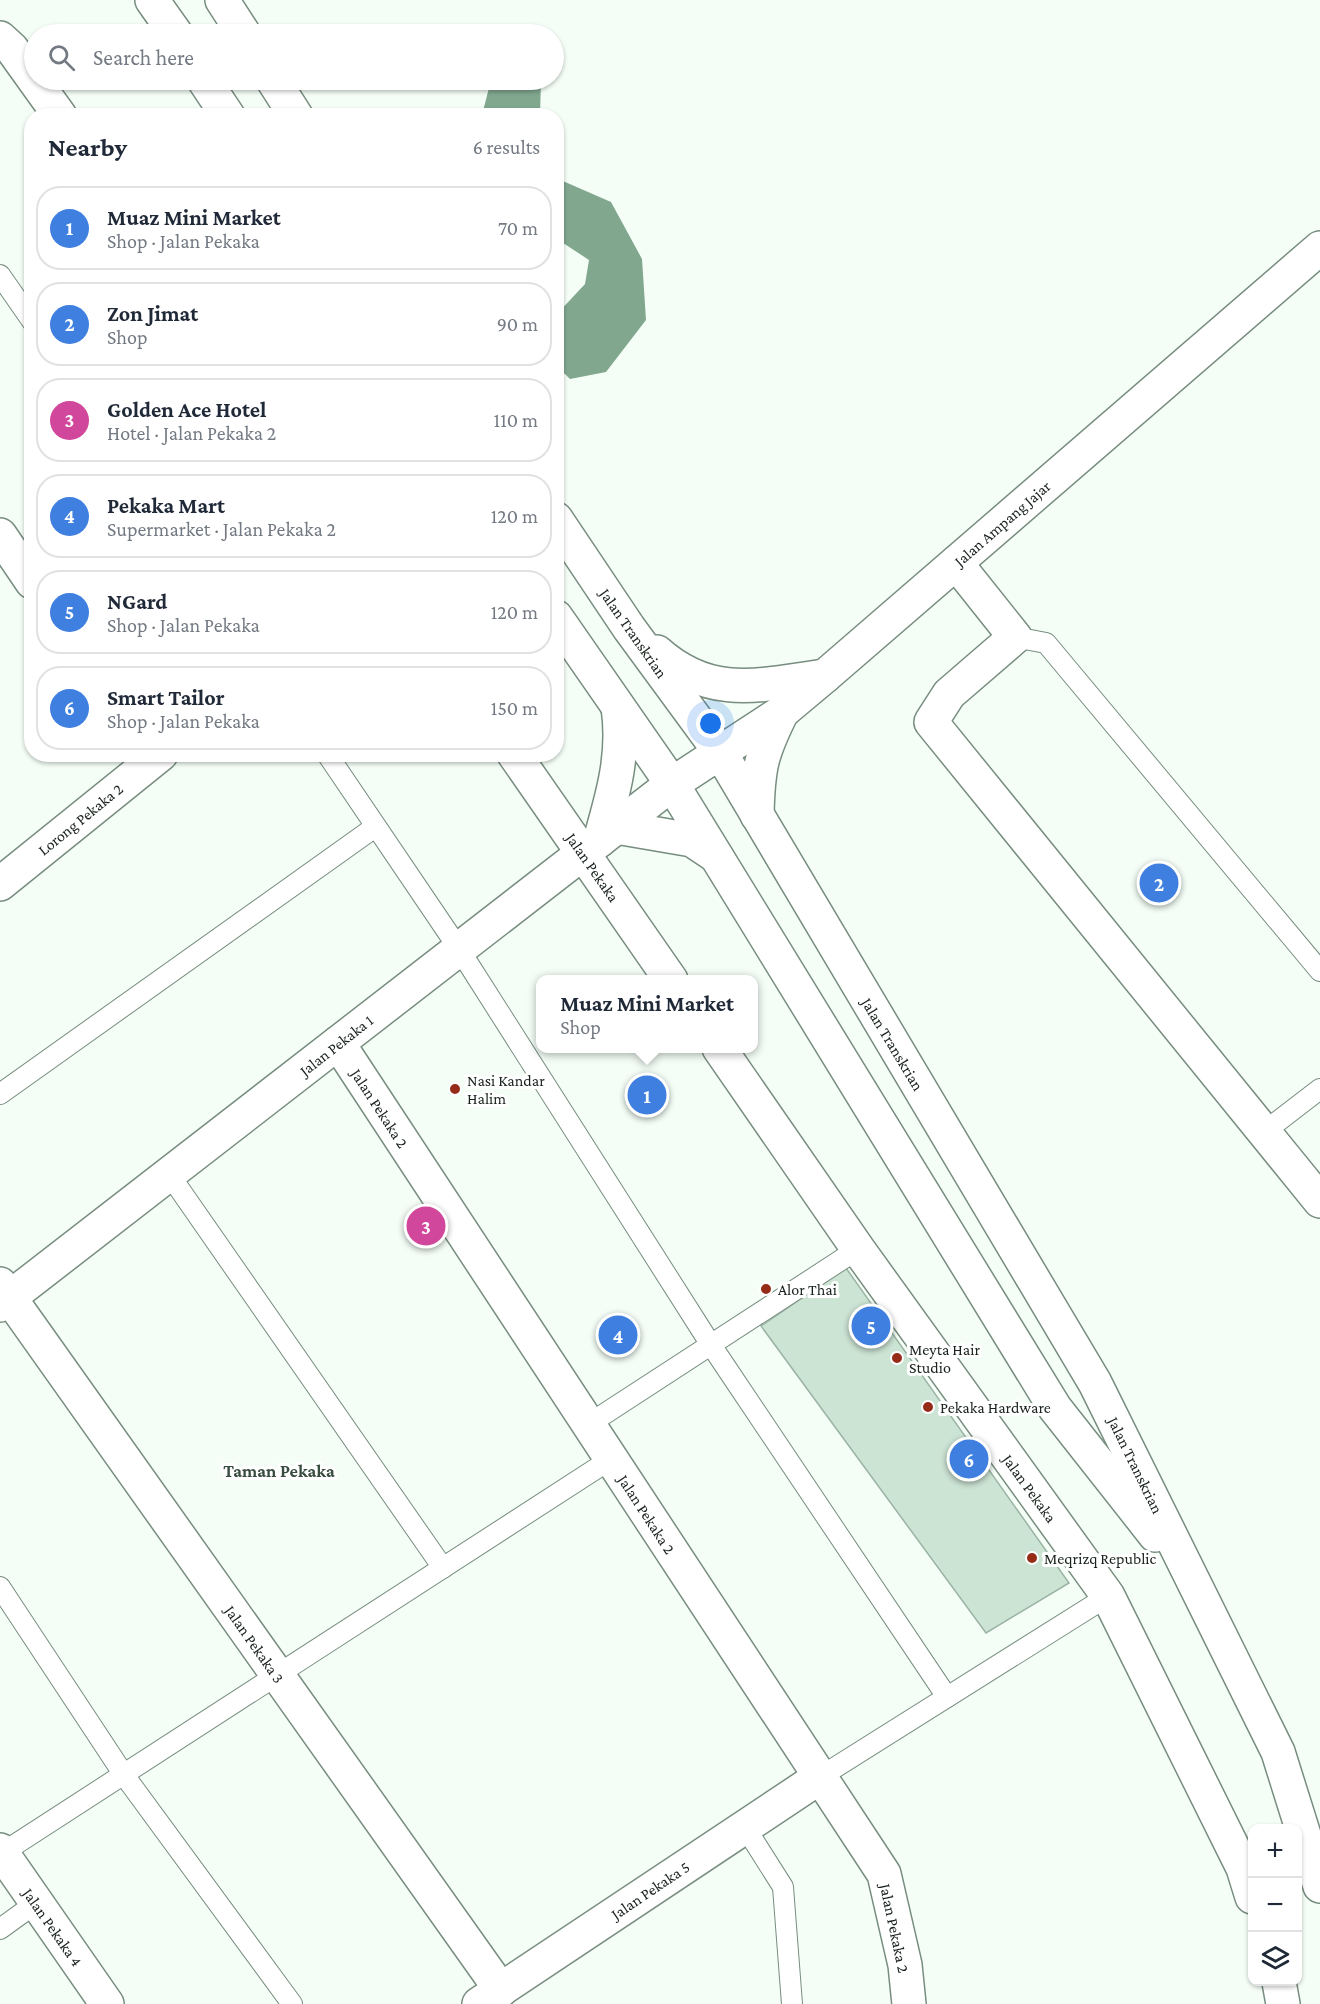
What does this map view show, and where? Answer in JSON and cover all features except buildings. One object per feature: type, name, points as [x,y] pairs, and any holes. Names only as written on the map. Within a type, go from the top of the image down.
[{"type":"street","points":[[152,0],[169,24]]},
{"type":"street","points":[[222,0],[238,24]]},
{"type":"street","points":[[0,38],[12,49],[24,66]]},
{"type":"street","points":[[41,90],[54,108]]},
{"type":"street","points":[[211,90],[223,108]]},
{"type":"street","points":[[279,90],[291,108]]},
{"type":"street","name":"Jalan Ampang Jajar","points":[[672,784],[782,712],[1320,248]]},
{"type":"street","name":"Jalan Transkrian","points":[[564,531],[629,628],[720,752],[1095,1383],[1278,1752],[1320,1886]]},
{"type":"street","points":[[0,535],[24,570]]},
{"type":"street","points":[[956,563],[1015,637],[949,694],[932,722],[1320,1201]]},
{"type":"street","name":"Jalan Transkrian","points":[[564,628],[672,784],[1055,1408],[1197,1588]]},
{"type":"street","points":[[629,628],[671,664],[696,679],[747,687],[825,676]]},
{"type":"street","points":[[618,706],[622,735],[620,764],[600,840],[692,840],[716,856]]},
{"type":"street","points":[[757,815],[758,773],[765,745],[782,712]]},
{"type":"street","name":"Lorong Pekaka 2","points":[[0,884],[146,762]]},
{"type":"street","name":"Jalan Pekaka","points":[[522,762],[600,840],[668,975]]},
{"type":"street","name":"Jalan Pekaka 1","points":[[3,1295],[169,1174],[672,784]]},
{"type":"street","name":"Jalan Pekaka 2","points":[[338,1043],[884,1874],[905,1965],[909,2004]]},
{"type":"street","name":"Jalan Pekaka","points":[[722,1053],[858,1249],[1108,1596],[1243,1868],[1248,1884]]},
{"type":"street","name":"Jalan Pekaka 3","points":[[3,1295],[278,1675],[490,1997]]},
{"type":"street","name":"Jalan Pekaka 5","points":[[490,1997],[820,1777]]},
{"type":"street","name":"Jalan Pekaka 4","points":[[1,1851],[107,2004]]},
{"type":"street","points":[[1280,1986],[1283,2004]]},
{"type":"lane","points":[[0,275],[24,310]]},
{"type":"lane","points":[[1015,637],[1046,643],[1320,970]]},
{"type":"lane","points":[[332,762],[459,949],[711,1345],[947,1697]]},
{"type":"lane","points":[[0,1094],[375,827]]},
{"type":"lane","points":[[1264,1132],[1320,1089]]},
{"type":"lane","points":[[169,1174],[443,1568]]},
{"type":"lane","points":[[589,1424],[858,1249]]},
{"type":"lane","points":[[1,1851],[611,1459]]},
{"type":"lane","points":[[0,1587],[124,1774],[292,2004]]},
{"type":"lane","points":[[820,1777],[1108,1596]]},
{"type":"lane","points":[[745,1827],[783,1887],[792,2004]]},
{"type":"lane","points":[[0,1929],[36,1903]]},
{"type":"shaded area","points":[[488,90],[541,90],[540,108],[484,108]]},
{"type":"shaded area","points":[[564,181],[611,202],[642,259],[646,320],[606,372],[570,379],[564,373],[564,306],[585,284],[589,260],[564,244]]},
{"type":"place","name":"Zon Jimat","points":[[1159,883]]},
{"type":"place","name":"Nasi Kandar Halim","points":[[455,1089]]},
{"type":"place","name":"Muaz Mini Market","points":[[647,1095]]},
{"type":"place","name":"Golden Ace Hotel","points":[[426,1226]]},
{"type":"place","name":"Alor Thai","points":[[766,1289]]},
{"type":"place","name":"NGard","points":[[871,1326]]},
{"type":"place","name":"Pekaka Mart","points":[[618,1335]]},
{"type":"place","name":"Meyta Hair Studio","points":[[897,1358]]},
{"type":"place","name":"Pekaka Hardware","points":[[928,1407]]},
{"type":"place","name":"Smart Tailor","points":[[969,1459]]},
{"type":"place","name":"Meqrizq Republic","points":[[1032,1558]]},
{"type":"district","name":"Taman Pekaka","points":[[279,1471]]}]
